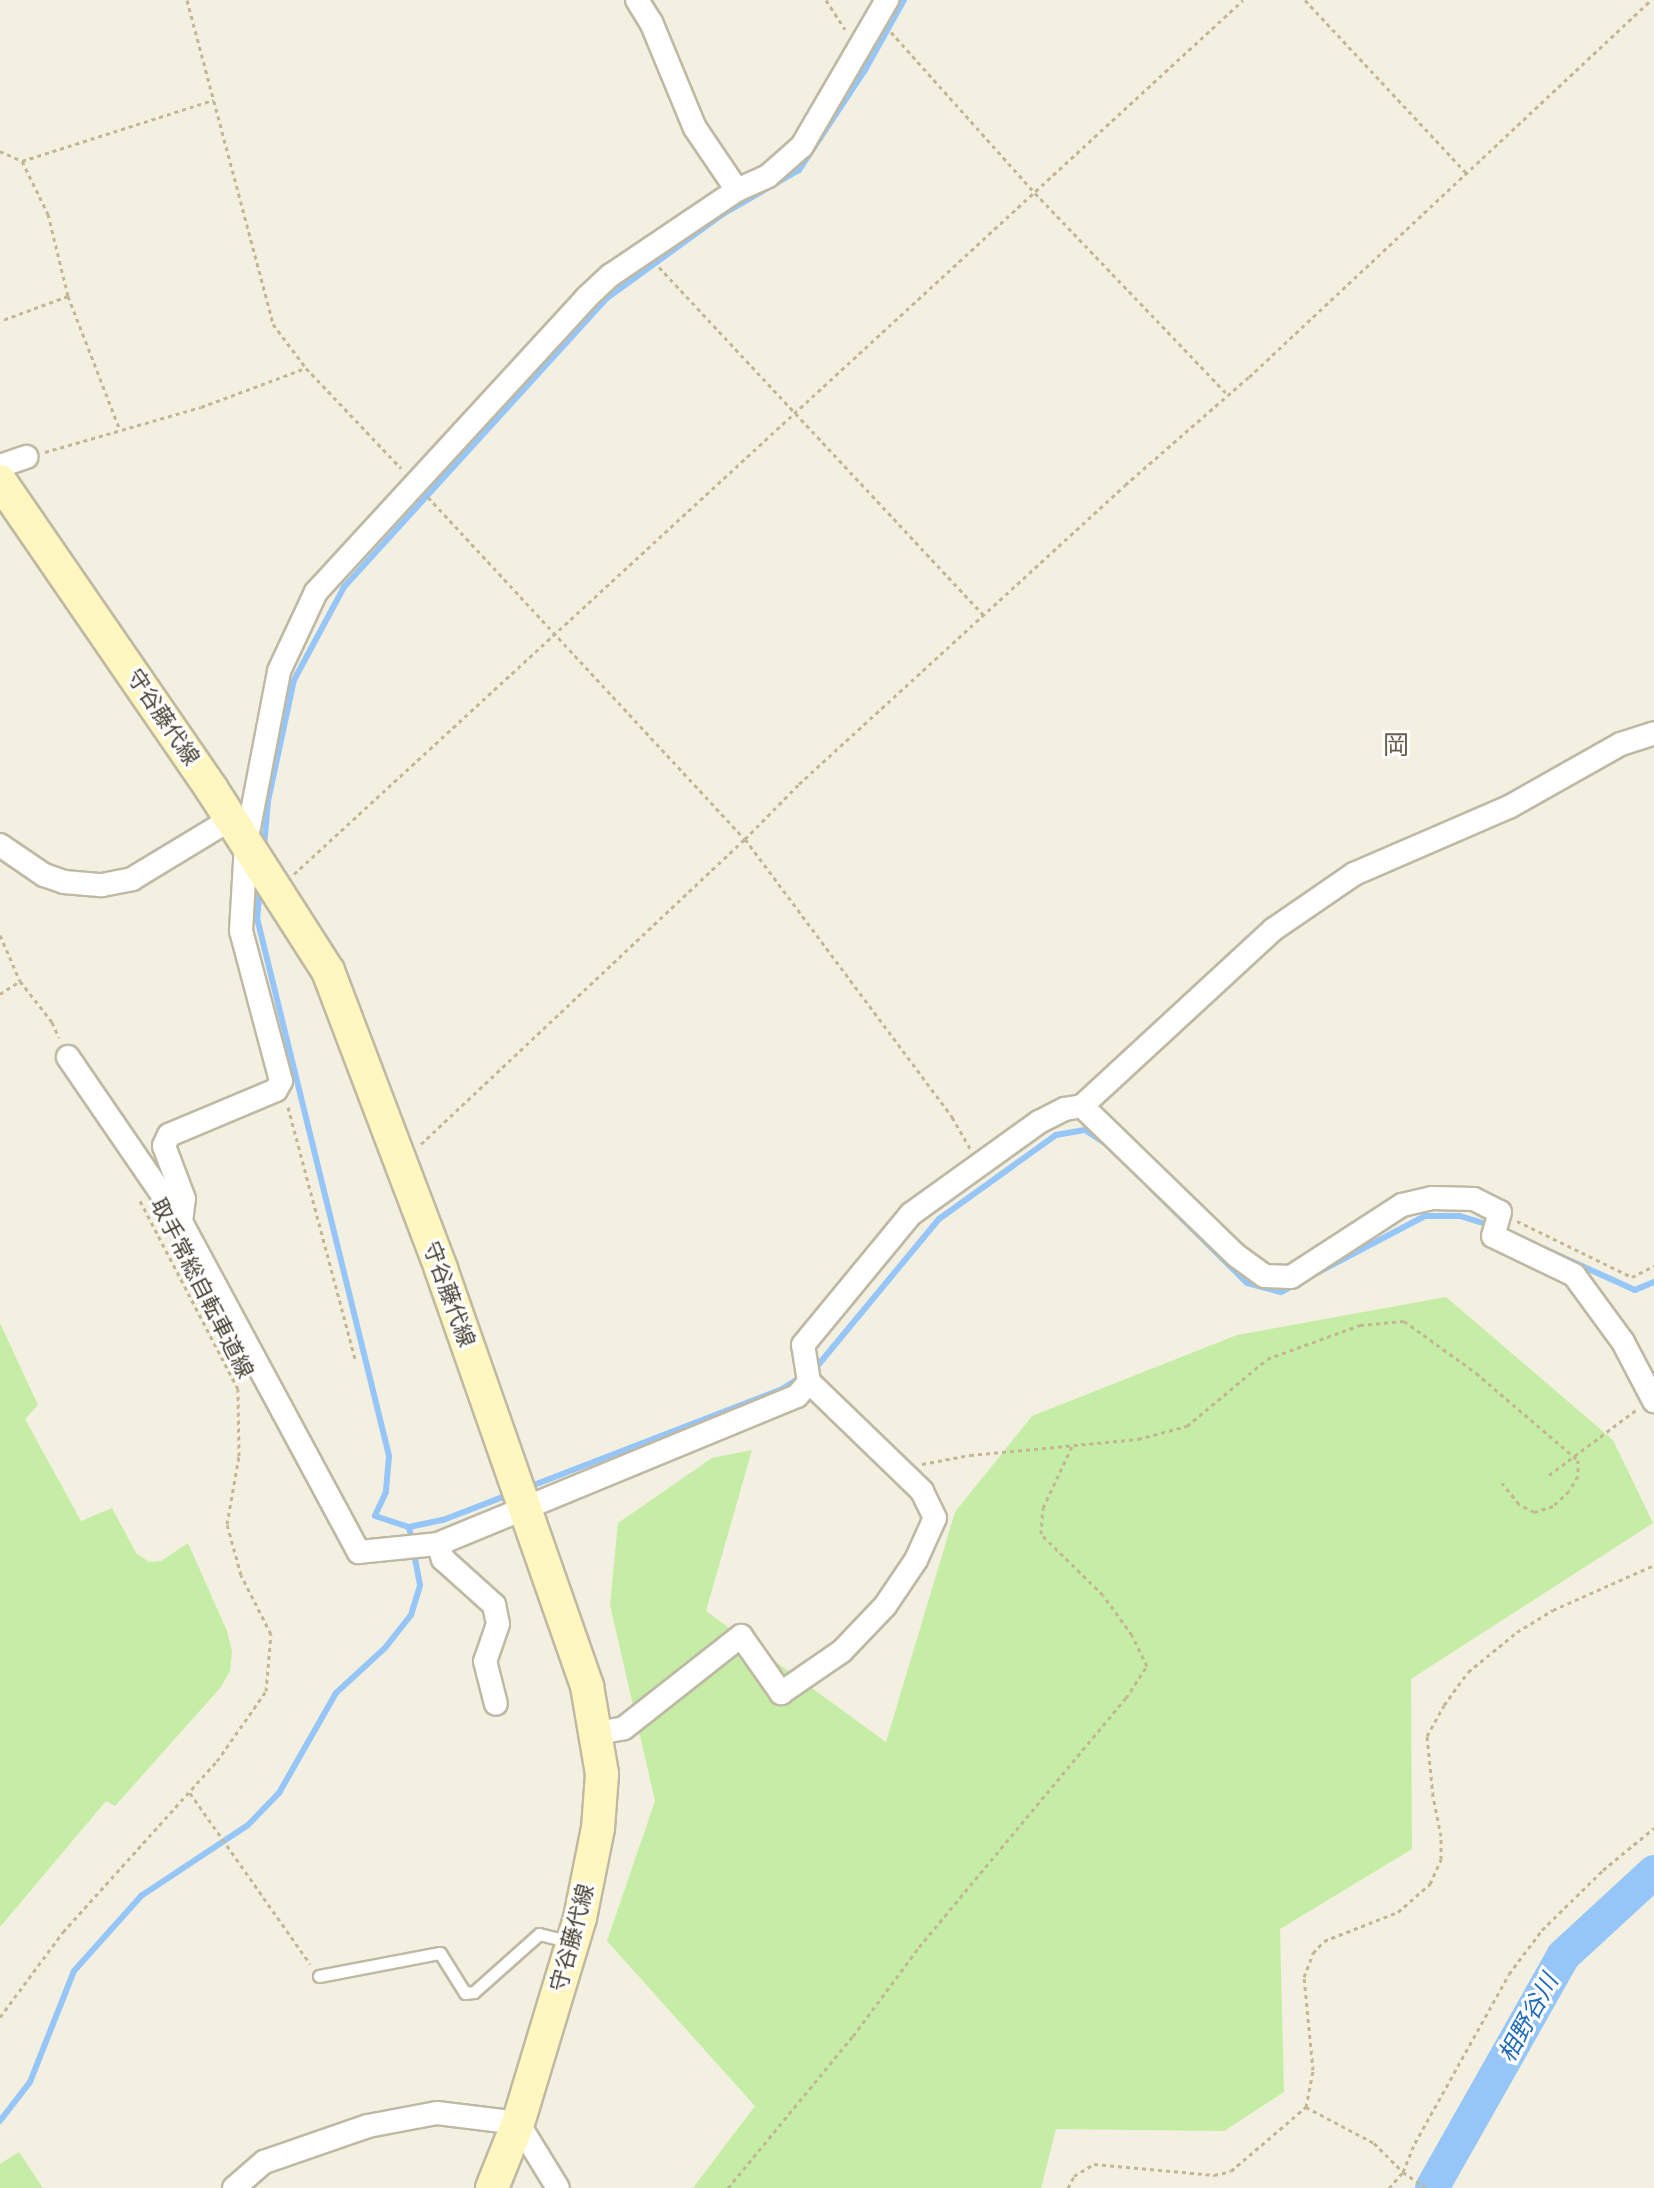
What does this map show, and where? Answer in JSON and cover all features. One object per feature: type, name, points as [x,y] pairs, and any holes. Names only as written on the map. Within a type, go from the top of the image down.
[{"type":"main road","name":"守谷藤代線","points":[[0,481],[242,837],[328,971],[401,1163],[587,1686],[602,1774],[598,1828],[572,1942],[518,2123],[492,2188]]},
{"type":"street","points":[[637,0],[651,22],[695,128],[737,190]]},
{"type":"street","points":[[181,1222],[184,1199],[164,1146],[169,1135],[276,1090],[281,1081],[241,931],[242,837],[279,671],[316,592],[586,298],[611,275],[737,190],[768,176],[802,146],[887,0]]},
{"type":"street","points":[[0,466],[26,457]]},
{"type":"street","points":[[597,1733],[624,1728],[741,1636],[781,1693],[842,1651],[885,1606],[916,1560],[935,1518],[922,1491],[808,1374],[803,1345],[911,1214],[1039,1122],[1065,1109],[1082,1106],[1274,929],[1354,874],[1509,807],[1621,744],[1654,733]]},
{"type":"street","points":[[0,845],[44,875],[64,882],[102,885],[132,879],[242,837]]},
{"type":"street","points":[[68,1057],[181,1222],[359,1552],[432,1545],[520,1497],[797,1396],[808,1374]]},
{"type":"street","points":[[1082,1106],[1237,1256],[1265,1276],[1291,1277],[1402,1205],[1432,1198],[1474,1199],[1500,1212],[1493,1236],[1574,1275],[1623,1342],[1653,1400]]},
{"type":"street","points":[[432,1545],[443,1559],[494,1605],[498,1624],[485,1661],[496,1704]]},
{"type":"street","points":[[234,2188],[264,2162],[368,2126],[437,2113],[518,2123],[558,2188]]},
{"type":"lane","points":[[319,1976],[440,1953],[465,1993],[474,1992],[539,1934],[572,1942]]},
{"type":"path","points":[[187,0],[273,324],[306,368],[745,839],[952,1117],[979,1164]]},
{"type":"path","points":[[826,0],[857,49]]},
{"type":"path","points":[[275,887],[297,871],[1243,0]]},
{"type":"path","points":[[1305,0],[1467,174]]},
{"type":"path","points":[[401,1163],[745,839],[799,784],[1228,395],[1651,0]]},
{"type":"path","points":[[876,21],[890,31],[1035,193],[1228,395]]},
{"type":"path","points":[[22,161],[214,99]]},
{"type":"path","points":[[0,151],[22,161],[48,214],[68,296],[120,430]]},
{"type":"path","points":[[659,267],[983,615]]},
{"type":"path","points":[[0,321],[68,296]]},
{"type":"path","points":[[26,457],[201,407],[306,368]]},
{"type":"path","points":[[0,935],[20,981],[52,1022],[68,1057]]},
{"type":"path","points":[[0,994],[20,981]]},
{"type":"path","points":[[281,1081],[355,1359]]},
{"type":"path","name":"取手常総自転車道線","points":[[0,2017],[63,1932],[217,1761],[266,1691],[271,1634],[241,1575],[227,1524],[239,1456],[238,1389],[138,1198]]},
{"type":"path","points":[[1500,1212],[1632,1277],[1654,1266]]},
{"type":"path","points":[[898,1468],[970,1455],[1138,1439],[1187,1426],[1267,1359],[1360,1325],[1404,1321],[1476,1373],[1578,1460],[1578,1476],[1553,1506],[1534,1512],[1519,1504],[1502,1483]]},
{"type":"path","points":[[1549,1475],[1653,1400]]},
{"type":"path","points":[[728,2188],[853,2036],[919,1947],[1126,1698],[1147,1666],[1132,1635],[1103,1595],[1041,1534],[1043,1508],[1072,1446]]},
{"type":"path","points":[[1068,2188],[1074,2176],[1094,2164],[1214,2175],[1231,2171],[1306,2107],[1313,2070],[1304,1977],[1313,1953],[1324,1941],[1398,1912],[1430,1884],[1441,1859],[1441,1836],[1427,1736],[1444,1705],[1468,1672],[1517,1632],[1553,1610],[1654,1565]]},
{"type":"path","points":[[189,1792],[319,1976]]},
{"type":"path","points":[[1389,2188],[1403,2172],[1429,2118],[1517,1963],[1542,1930],[1603,1870],[1654,1828]]},
{"type":"path","points":[[1306,2107],[1374,2143],[1403,2172],[1426,2188]]},
{"type":"green space","points":[[1446,1297],[1613,1440],[1653,1523],[1411,1679],[1412,1849],[1280,1929],[1284,2092],[1224,2131],[1056,2129],[1041,2188],[693,2188],[755,2106],[607,1941],[655,1801],[610,1605],[618,1523],[712,1458],[752,1450],[706,1611],[886,1742],[955,1512],[1032,1416],[1237,1335]]},
{"type":"green space","points":[[0,1323],[38,1405],[25,1419],[81,1521],[112,1508],[136,1553],[149,1562],[161,1561],[188,1543],[227,1631],[232,1651],[230,1671],[221,1687],[115,1806],[106,1801],[0,1927]]},
{"type":"green space","points":[[19,2152],[43,2188],[0,2188],[0,2164]]},
{"type":"waterway","points":[[264,847],[268,801],[294,680],[344,587],[607,298],[723,214],[799,170],[865,70],[904,0]]},
{"type":"waterway","points":[[260,886],[257,918],[389,1456],[386,1492],[375,1516],[409,1527],[443,1520],[508,1495]]},
{"type":"waterway","points":[[814,1370],[939,1219],[1056,1135],[1085,1130],[1108,1145]]},
{"type":"waterway","points":[[1150,1187],[1247,1283],[1281,1292],[1293,1286]]},
{"type":"waterway","points":[[1313,1275],[1425,1216],[1460,1216],[1490,1225]]},
{"type":"waterway","points":[[1500,1229],[1635,1290],[1654,1282]]},
{"type":"waterway","points":[[526,1488],[782,1389],[801,1377]]},
{"type":"waterway","points":[[0,2121],[30,2082],[74,1971],[141,1896],[248,1825],[279,1793],[336,1693],[385,1648],[411,1615],[420,1585],[409,1527]]},
{"type":"waterway","name":"相野谷川","points":[[1432,2188],[1563,1956],[1654,1872]]},
{"type":"district","name":"岡","points":[[1396,745]]}]
